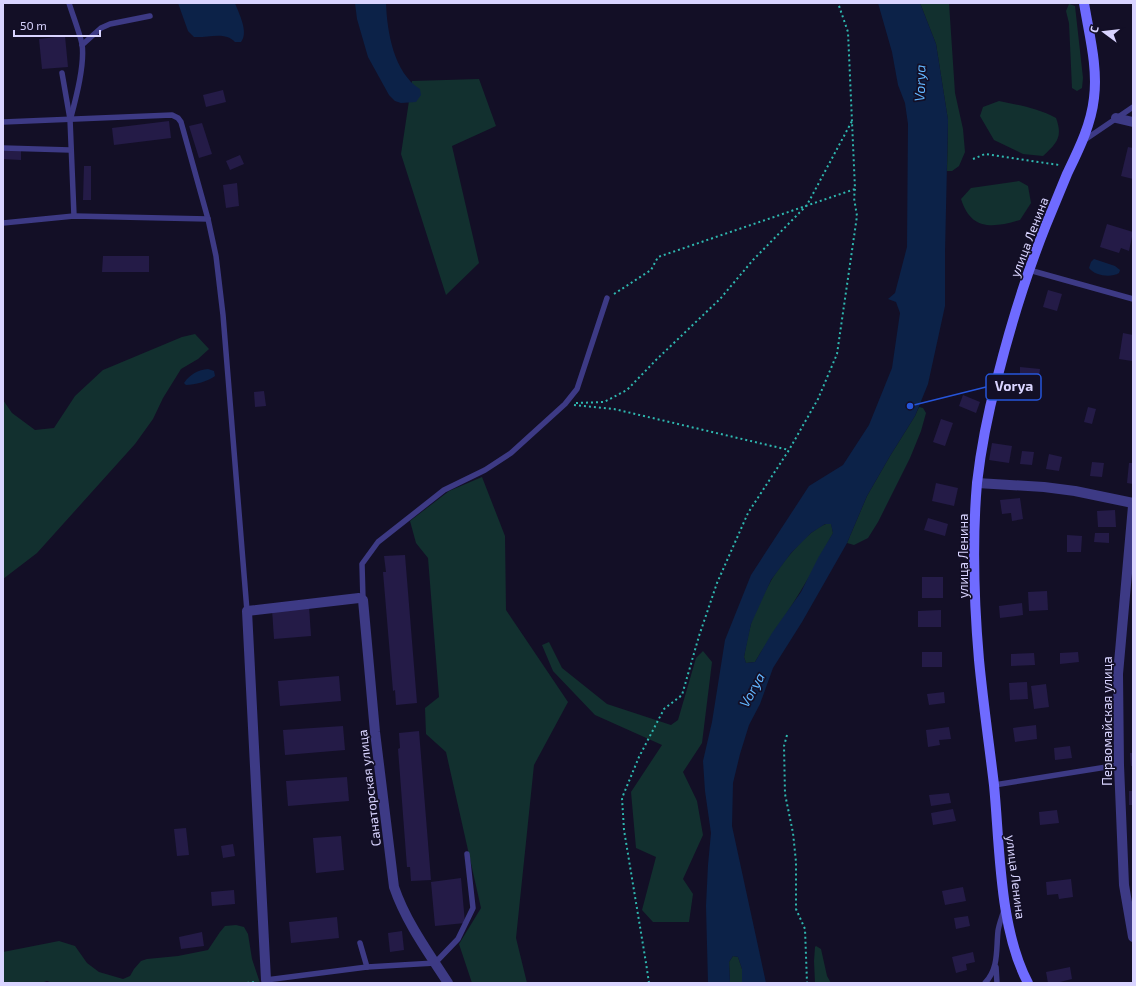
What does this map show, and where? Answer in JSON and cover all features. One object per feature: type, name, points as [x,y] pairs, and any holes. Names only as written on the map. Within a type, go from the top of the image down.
[{"type":"street","name":"улица Ленина","points":[[1028,983],[1017,958],[1006,906],[1000,866],[994,785],[979,659],[976,606],[975,539],[977,483],[984,432],[997,379],[1029,270],[1070,167],[1082,142],[1092,110],[1095,74],[1084,3]]},
{"type":"street","points":[[1116,118],[1133,122]]},
{"type":"street","points":[[977,483],[1044,487],[1075,491],[1133,504]]},
{"type":"street","name":"Первомайская улица","points":[[1133,504],[1118,674],[1119,765],[1124,885],[1133,937]]},
{"type":"street","points":[[266,982],[247,611],[359,598],[363,600]]},
{"type":"street","name":"Санаторская улица","points":[[363,600],[375,732],[394,887],[401,906],[418,937],[448,983]]},
{"type":"lane","points":[[69,3],[82,45],[82,58],[77,94],[70,119]]},
{"type":"lane","points":[[82,45],[100,28],[110,24],[150,16]]},
{"type":"lane","points":[[62,73],[70,119],[70,150],[74,216]]},
{"type":"lane","points":[[1082,142],[1133,107]]},
{"type":"lane","points":[[3,122],[172,115],[178,118],[181,122],[208,219],[216,256],[223,315],[247,611]]},
{"type":"lane","points":[[3,148],[70,150]]},
{"type":"lane","points":[[3,223],[74,216],[208,219]]},
{"type":"lane","points":[[1029,270],[1133,299]]},
{"type":"lane","points":[[363,600],[362,564],[378,542],[444,490],[485,470],[511,453],[565,404],[577,389],[607,298]]},
{"type":"lane","points":[[994,785],[1119,765]]},
{"type":"lane","points":[[266,982],[367,967],[435,963],[458,939],[473,908],[467,854]]},
{"type":"lane","points":[[997,983],[996,965],[998,930],[1006,906]]},
{"type":"lane","points":[[360,943],[367,967]]},
{"type":"lane","points":[[985,983],[989,979],[996,965]]},
{"type":"path","points":[[649,983],[624,830],[622,798],[639,757],[664,709],[682,695],[699,636],[717,583],[748,513],[789,450],[818,399],[837,354],[857,216],[854,198],[855,189],[848,32],[838,3]]},
{"type":"path","points":[[565,404],[604,402],[627,390],[720,299],[753,260],[807,205],[852,120]]},
{"type":"path","points":[[973,159],[984,154],[1070,167]]},
{"type":"path","points":[[607,298],[650,270],[658,257],[855,189]]},
{"type":"path","points":[[565,404],[614,409],[789,450]]},
{"type":"path","points":[[786,735],[784,746],[785,794],[793,833],[796,862],[796,909],[805,929],[807,983]]},
{"type":"green space","points":[[920,3],[949,3],[955,93],[963,129],[965,152],[959,166],[952,171],[947,171],[948,120],[936,44]]},
{"type":"green space","points":[[1069,4],[1075,6],[1083,78],[1082,88],[1077,91],[1072,88],[1069,23],[1066,11]]},
{"type":"green space","points":[[479,79],[496,126],[452,146],[479,263],[446,295],[401,154],[412,81]]},
{"type":"green space","points":[[999,101],[1035,109],[1056,118],[1059,135],[1052,147],[1043,156],[1023,154],[994,140],[980,116],[983,107]]},
{"type":"green space","points":[[1019,181],[1028,186],[1031,203],[1020,220],[1001,225],[984,224],[977,222],[965,209],[961,199],[971,188]]},
{"type":"green space","points":[[195,334],[209,349],[198,359],[181,369],[163,398],[153,419],[135,444],[37,553],[3,579],[3,400],[12,413],[35,430],[54,428],[75,396],[103,370],[182,337]]},
{"type":"green space","points":[[919,407],[923,408],[926,413],[921,431],[910,458],[878,522],[868,538],[854,545],[847,543],[867,496]]},
{"type":"green space","points":[[482,477],[505,536],[506,610],[568,702],[534,765],[516,938],[527,983],[472,983],[459,944],[481,908],[446,752],[426,734],[425,708],[439,697],[428,558],[416,543],[410,521],[449,491]]},
{"type":"green space","points":[[831,523],[833,533],[789,610],[755,662],[746,663],[744,657],[751,624],[760,601],[772,579],[798,545],[815,530],[823,525]]},
{"type":"green space","points":[[549,642],[562,668],[607,704],[671,725],[678,720],[696,658],[703,651],[712,662],[702,743],[683,772],[697,801],[703,835],[683,879],[693,894],[689,922],[653,922],[642,910],[656,857],[636,848],[631,792],[662,745],[595,715],[553,671],[542,645]]},
{"type":"green space","points":[[236,925],[244,927],[248,934],[252,959],[260,983],[53,983],[47,981],[41,983],[3,983],[3,952],[59,941],[75,946],[87,963],[99,972],[123,979],[130,976],[141,961],[208,950],[225,926]]},
{"type":"green space","points":[[816,946],[821,949],[827,976],[831,983],[815,983],[814,961]]},
{"type":"green space","points":[[733,956],[738,957],[742,969],[742,983],[730,983],[729,962]]},
{"type":"water","points":[[178,3],[235,3],[244,28],[241,42],[235,42],[221,36],[194,37],[188,31]]},
{"type":"water","points":[[355,3],[386,3],[390,39],[398,62],[411,82],[420,89],[421,95],[416,102],[401,103],[395,101],[389,95],[368,57],[357,19]]},
{"type":"water","points":[[878,3],[920,3],[936,44],[948,120],[945,306],[928,384],[915,416],[867,496],[847,543],[802,622],[773,668],[760,704],[749,725],[740,754],[733,783],[732,826],[766,983],[742,983],[742,969],[738,957],[733,956],[729,962],[730,983],[708,983],[706,906],[711,833],[705,791],[703,761],[712,722],[725,640],[751,575],[809,486],[843,465],[869,425],[892,368],[900,313],[896,302],[888,299],[895,293],[907,247],[908,124],[905,103],[898,85],[892,52]],"holes":[[[825,524],[831,524],[833,533],[818,558],[801,592],[772,633],[755,662],[746,663],[744,657],[751,624],[771,580],[791,553],[811,533]]]},
{"type":"water","points":[[1094,259],[1115,266],[1120,270],[1119,273],[1108,276],[1095,273],[1089,268]]},
{"type":"water","points":[[208,369],[214,371],[215,376],[209,380],[186,385],[184,383],[194,373]]},
{"type":"building","points":[[65,36],[68,67],[42,69],[39,39]]},
{"type":"building","points":[[223,90],[226,102],[206,107],[203,95]]},
{"type":"building","points":[[169,121],[171,138],[114,145],[112,128]]},
{"type":"building","points":[[202,123],[212,154],[199,158],[189,126]]},
{"type":"building","points":[[1128,147],[1133,148],[1133,179],[1121,176]]},
{"type":"building","points":[[3,151],[21,151],[21,160],[3,159]]},
{"type":"building","points":[[240,155],[244,164],[230,170],[226,161]]},
{"type":"building","points":[[84,166],[91,166],[91,200],[83,200]]},
{"type":"building","points":[[237,183],[239,206],[226,208],[223,185]]},
{"type":"building","points":[[1107,224],[1133,232],[1129,251],[1121,248],[1119,253],[1100,247]]},
{"type":"building","points":[[103,256],[149,256],[149,272],[102,272]]},
{"type":"building","points":[[1048,290],[1062,294],[1057,311],[1043,307]]},
{"type":"building","points":[[1123,333],[1133,335],[1132,361],[1119,359]]},
{"type":"building","points":[[1020,367],[1040,369],[1039,378],[1020,377]]},
{"type":"building","points":[[264,391],[266,406],[255,407],[254,392]]},
{"type":"building","points":[[963,395],[980,402],[976,413],[959,406]]},
{"type":"building","points":[[1088,407],[1096,409],[1092,424],[1084,422]]},
{"type":"building","points":[[941,419],[953,423],[945,446],[933,442]]},
{"type":"building","points":[[992,443],[1012,446],[1009,463],[989,460]]},
{"type":"building","points":[[1022,451],[1034,452],[1032,465],[1020,464]]},
{"type":"building","points":[[1049,454],[1062,457],[1059,471],[1046,469]]},
{"type":"building","points":[[1092,462],[1104,463],[1102,477],[1090,476]]},
{"type":"building","points":[[1129,463],[1133,463],[1133,484],[1127,483]]},
{"type":"building","points":[[936,483],[958,488],[954,506],[932,501]]},
{"type":"building","points":[[1020,498],[1023,519],[1012,521],[1011,513],[1002,514],[1000,500]]},
{"type":"building","points":[[1115,510],[1116,527],[1098,527],[1097,511]]},
{"type":"building","points":[[928,518],[948,524],[945,536],[924,530]]},
{"type":"building","points":[[1095,533],[1109,533],[1109,543],[1094,542]]},
{"type":"building","points":[[1067,535],[1082,536],[1081,552],[1067,552]]},
{"type":"building","points":[[405,555],[417,703],[396,705],[395,690],[393,691],[383,572],[386,572],[384,556]]},
{"type":"building","points":[[922,577],[943,577],[943,598],[922,598]]},
{"type":"building","points":[[1047,591],[1048,610],[1029,611],[1028,592]]},
{"type":"building","points":[[1022,603],[1023,615],[1000,618],[999,606]]},
{"type":"building","points":[[309,606],[311,636],[274,639],[272,609]]},
{"type":"building","points":[[941,610],[941,627],[918,627],[918,611]]},
{"type":"building","points":[[922,652],[942,652],[942,667],[922,667]]},
{"type":"building","points":[[1078,652],[1079,662],[1060,664],[1060,653]]},
{"type":"building","points":[[1034,653],[1035,665],[1011,666],[1011,654]]},
{"type":"building","points":[[339,676],[341,701],[280,706],[278,681]]},
{"type":"building","points":[[1027,682],[1028,699],[1010,700],[1009,683]]},
{"type":"building","points":[[1046,684],[1049,707],[1034,709],[1031,686]]},
{"type":"building","points":[[944,692],[945,703],[929,705],[927,694]]},
{"type":"building","points":[[1036,725],[1037,739],[1015,742],[1013,728]]},
{"type":"building","points":[[343,726],[345,750],[285,755],[283,730]]},
{"type":"building","points":[[949,727],[951,739],[939,740],[940,745],[928,747],[926,730]]},
{"type":"building","points":[[419,731],[431,880],[411,881],[410,867],[407,867],[398,749],[400,748],[399,733]]},
{"type":"building","points":[[1070,746],[1072,758],[1055,760],[1054,748]]},
{"type":"building","points":[[1130,753],[1133,753],[1133,766],[1131,766]]},
{"type":"building","points":[[347,777],[349,801],[288,806],[286,781]]},
{"type":"building","points":[[1129,791],[1133,791],[1133,805],[1129,805]]},
{"type":"building","points":[[949,793],[951,803],[931,806],[929,795]]},
{"type":"building","points":[[953,809],[956,821],[933,825],[931,813]]},
{"type":"building","points":[[1057,810],[1059,823],[1040,825],[1039,812]]},
{"type":"building","points":[[186,828],[189,855],[177,856],[174,829]]},
{"type":"building","points":[[341,836],[344,870],[316,873],[313,838]]},
{"type":"building","points":[[233,844],[235,856],[223,858],[221,846]]},
{"type":"building","points":[[461,878],[465,923],[435,926],[431,882]]},
{"type":"building","points":[[1071,879],[1073,897],[1059,899],[1058,894],[1047,895],[1046,882]]},
{"type":"building","points":[[963,887],[966,901],[945,905],[942,891]]},
{"type":"building","points":[[234,890],[235,904],[212,906],[211,892]]},
{"type":"building","points":[[968,916],[970,926],[956,929],[954,918]]},
{"type":"building","points":[[337,917],[339,938],[291,943],[289,922]]},
{"type":"building","points":[[402,931],[404,950],[390,952],[388,933]]},
{"type":"building","points":[[202,932],[204,946],[181,949],[179,937]]},
{"type":"building","points":[[973,952],[975,962],[966,964],[967,970],[956,973],[952,957]]},
{"type":"building","points":[[1070,967],[1072,979],[1056,983],[1048,983],[1046,972]]},
{"type":"place","name":"Vorya","points":[[910,406]]}]
